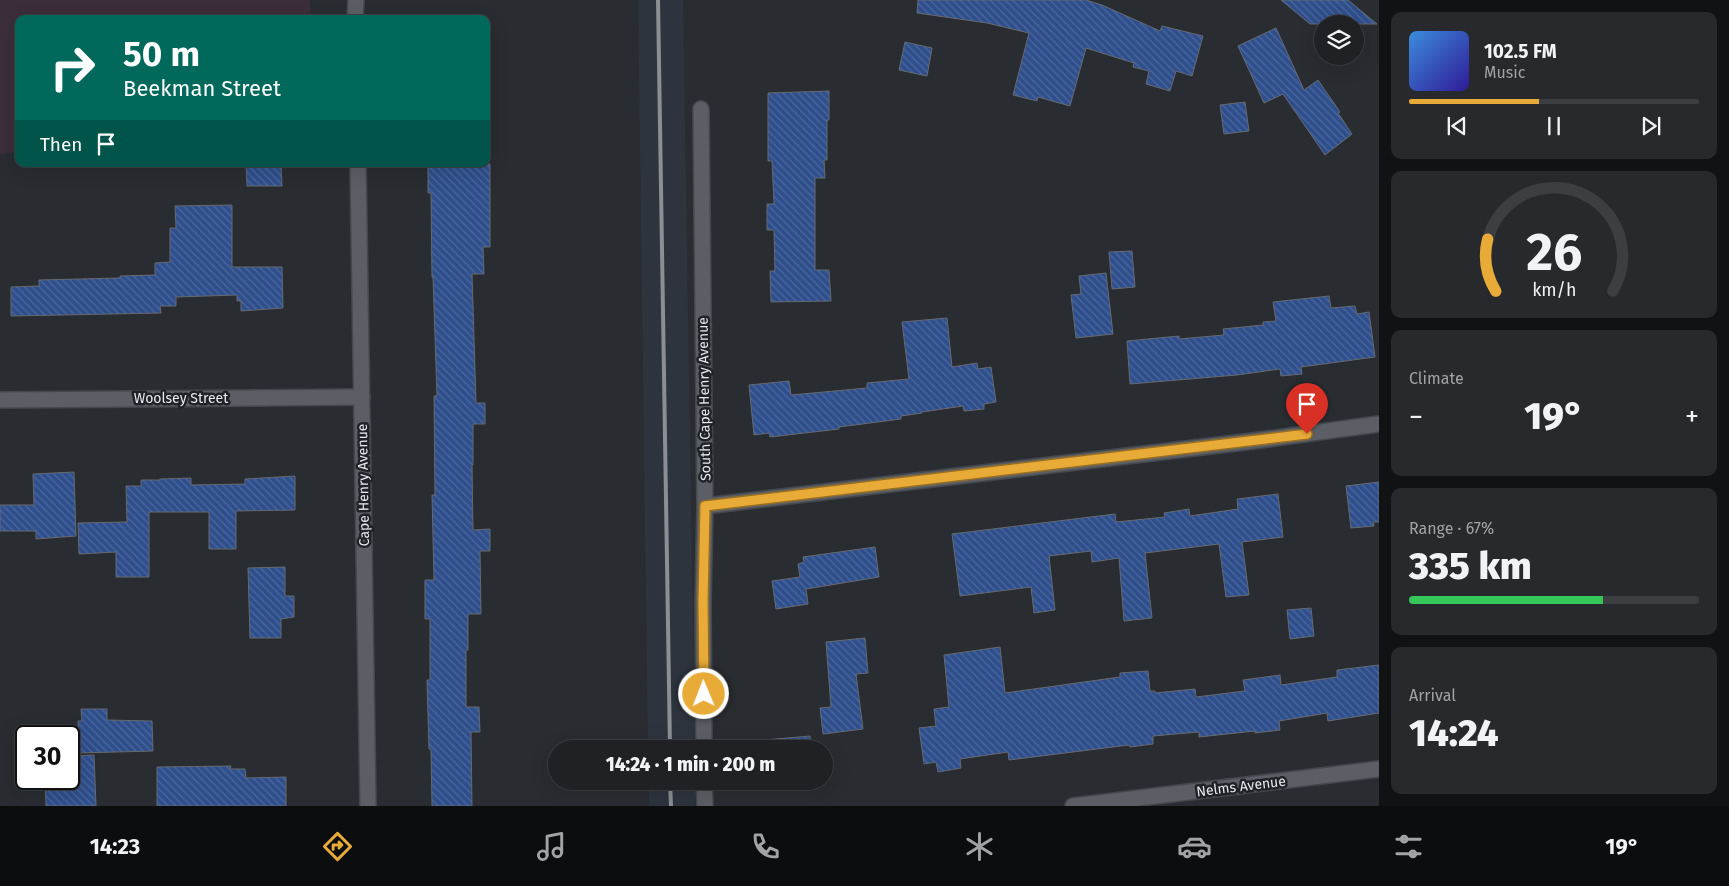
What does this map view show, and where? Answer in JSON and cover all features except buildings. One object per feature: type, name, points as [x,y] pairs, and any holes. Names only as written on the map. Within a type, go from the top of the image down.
[{"type":"street","points":[[356,0],[356,15]]},
{"type":"street","name":"South Cape Henry Avenue","points":[[701,109],[705,506],[703,602],[704,740]]},
{"type":"street","name":"Cape Henry Avenue","points":[[358,167],[368,806]]},
{"type":"street","name":"Woolsey Street","points":[[0,400],[362,396]]},
{"type":"street","points":[[705,506],[1379,424]]},
{"type":"street","name":"Nelms Avenue","points":[[1073,806],[1379,769]]},
{"type":"street","points":[[704,790],[705,806]]},
{"type":"shaded area","points":[[0,0],[310,0],[310,15],[15,15],[15,152],[0,155]]},
{"type":"shaded area","points":[[638,0],[683,0],[695,740],[648,740]]},
{"type":"shaded area","points":[[649,790],[695,790],[695,806],[649,806]]},
{"type":"railway","points":[[658,0],[670,740]]},
{"type":"railway","points":[[670,790],[671,806]]},
{"type":"route","points":[[704,694],[705,506],[1307,434]]}]
